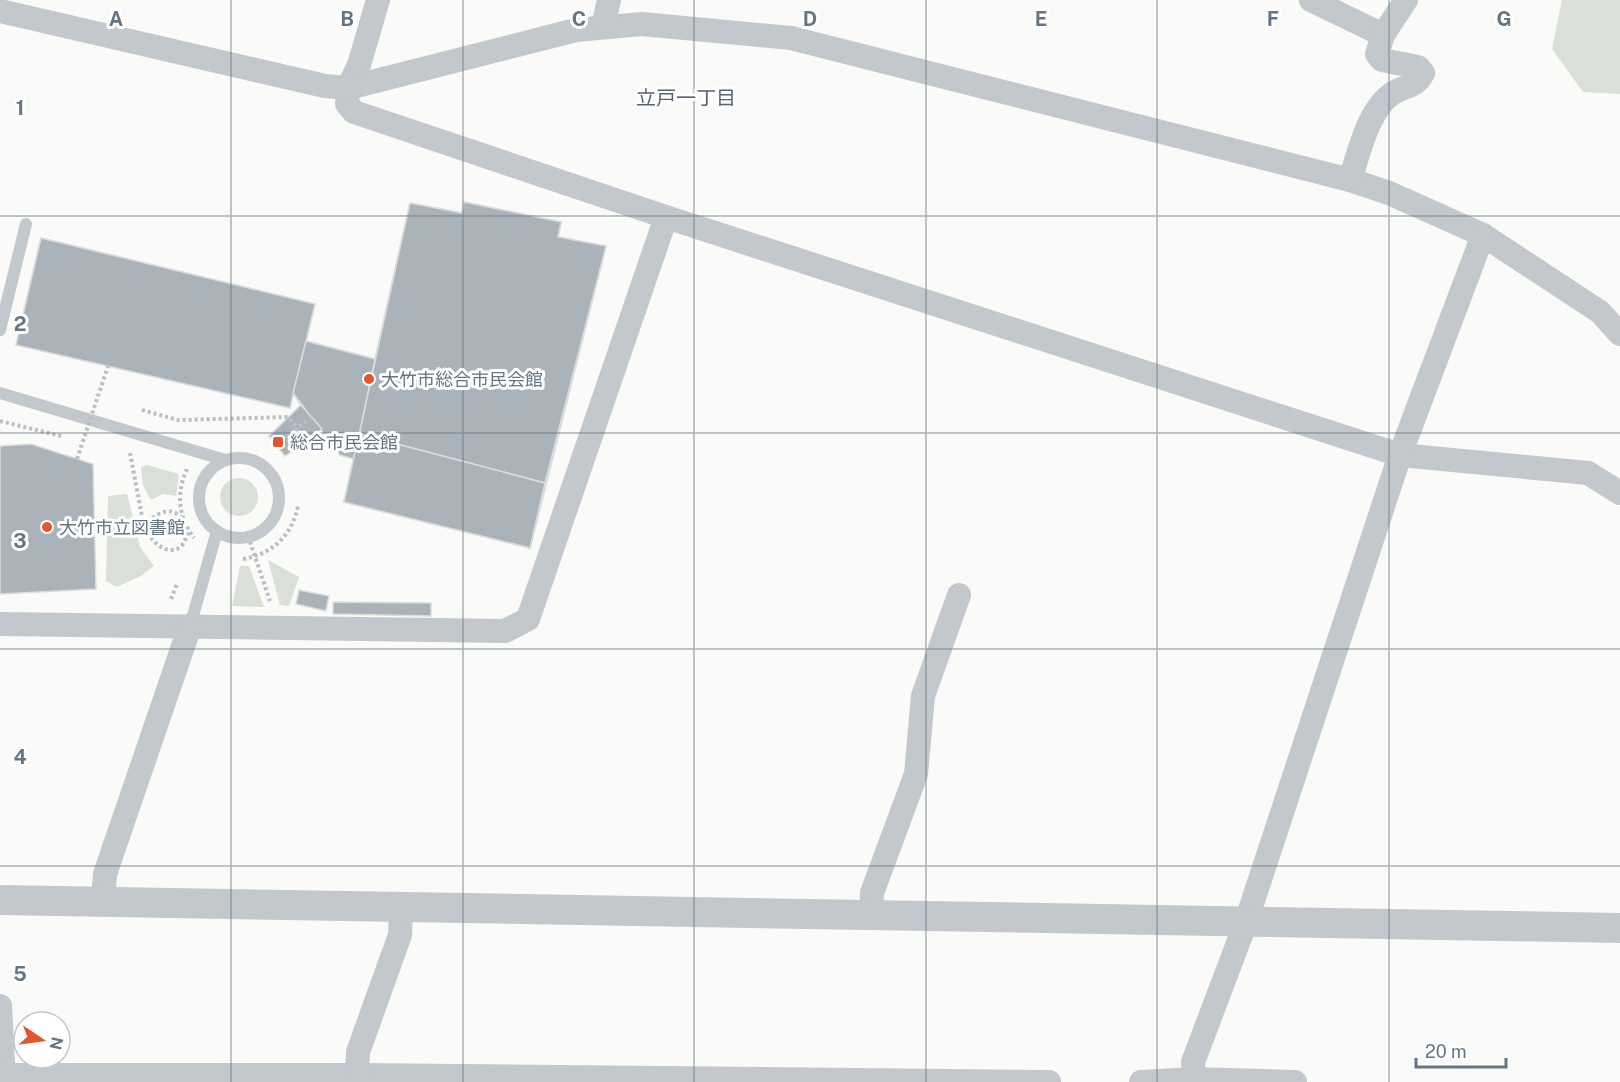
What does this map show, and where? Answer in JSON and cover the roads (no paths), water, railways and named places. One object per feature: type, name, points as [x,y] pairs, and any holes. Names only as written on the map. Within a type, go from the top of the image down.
[{"type":"street","points":[[378,0],[368,37],[348,88],[347,104],[354,112],[666,217],[1400,455],[1588,473],[1620,493]]},
{"type":"street","points":[[603,26],[609,0]]},
{"type":"street","points":[[1311,0],[1383,35]]},
{"type":"street","points":[[1350,180],[1376,110],[1394,93],[1418,84],[1424,73],[1418,67],[1382,60],[1377,54],[1383,35],[1406,0]]},
{"type":"street","points":[[0,11],[325,86],[348,88],[576,30],[603,26],[642,24],[791,38],[1350,180],[1389,193],[1483,236],[1600,312],[1620,334]]},
{"type":"street","points":[[0,624],[505,631],[528,619],[666,217]]},
{"type":"street","points":[[1194,1079],[1193,1062],[1246,922],[1400,455],[1483,236]]},
{"type":"street","points":[[871,916],[872,893],[916,774],[923,696],[959,595]]},
{"type":"street","points":[[103,901],[105,874],[190,626]]},
{"type":"street","points":[[0,900],[1620,928]]},
{"type":"street","points":[[357,1075],[358,1052],[400,935],[401,908]]},
{"type":"street","points":[[0,1006],[4,1078],[357,1075],[1049,1082]]},
{"type":"street","points":[[1141,1082],[1194,1079],[1295,1082]]},
{"type":"lane","points":[[0,330],[26,224]]},
{"type":"lane","points":[[0,393],[225,460]]},
{"type":"lane","points":[[240,457],[255,461],[267,468],[276,483],[279,499],[275,514],[266,527],[248,536],[238,538],[217,531],[201,512],[199,496],[207,474],[225,460],[240,457]]},
{"type":"lane","points":[[190,626],[217,531]]},
{"type":"place","name":"大竹市総合市民会館","points":[[369,379]]},
{"type":"place","name":"総合市民会館","points":[[278,442]]},
{"type":"place","name":"大竹市立図書館","points":[[47,527]]},
{"type":"district","name":"立戸一丁目","points":[[686,98]]}]
